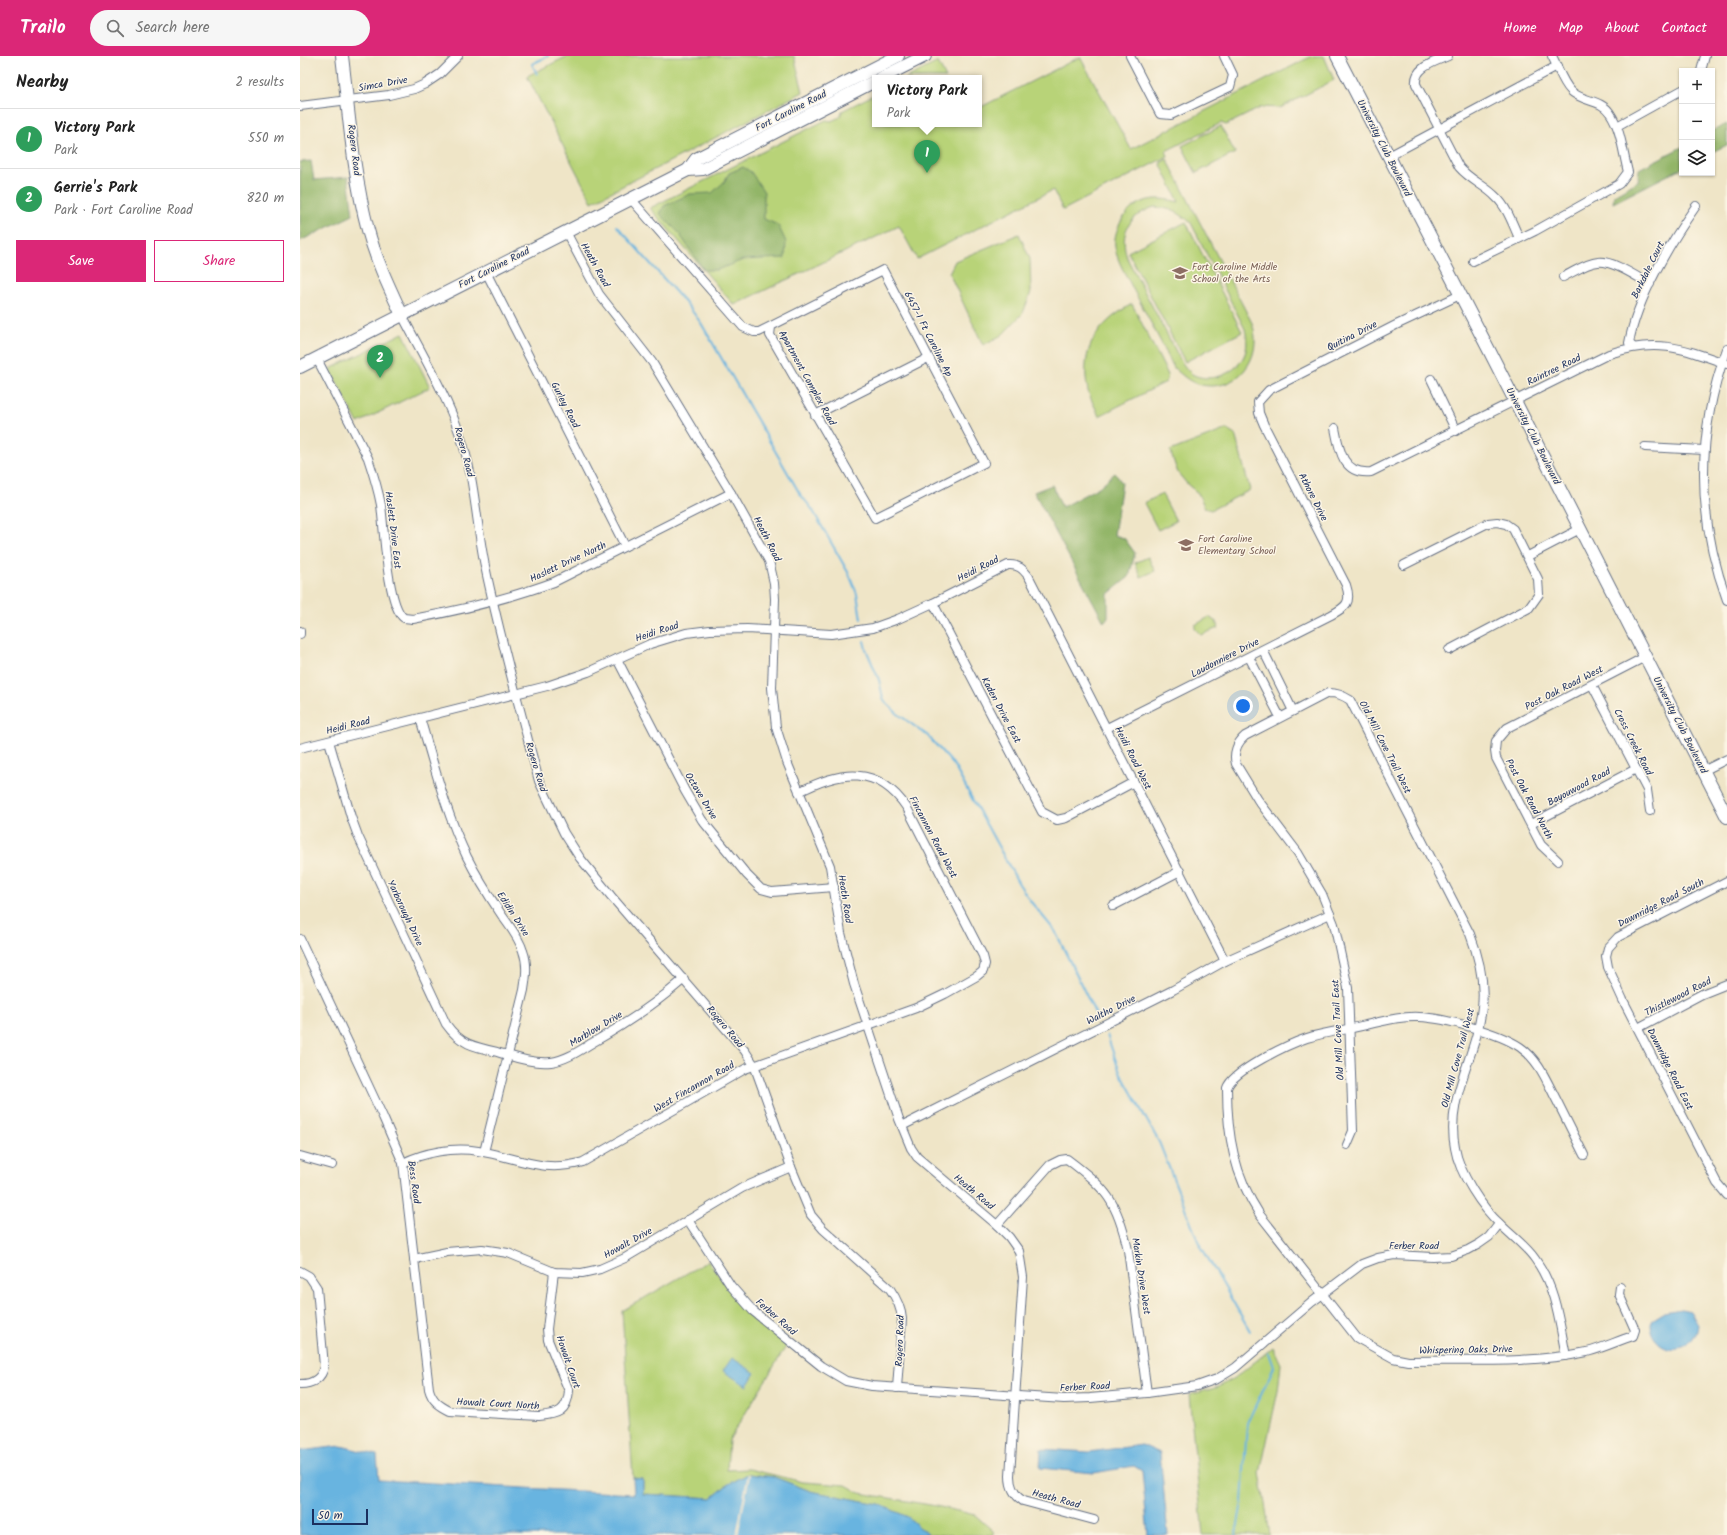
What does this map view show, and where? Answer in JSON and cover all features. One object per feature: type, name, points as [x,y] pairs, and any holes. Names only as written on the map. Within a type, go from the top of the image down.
[{"type":"street","name":"Rogero Road","points":[[342,56],[358,185],[368,232],[384,275],[402,315],[454,417],[461,436],[474,491],[480,544],[493,602],[515,694],[539,781],[564,833],[580,858],[745,1051],[754,1065],[791,1167],[811,1215],[828,1234],[890,1289],[899,1304],[902,1319],[897,1388]]},
{"type":"street","name":"Simca Drive","points":[[300,106],[389,95],[414,89],[440,74],[458,56]]},
{"type":"street","name":"Fort Caroline Road","points":[[688,170],[696,159],[898,56]]},
{"type":"street","points":[[887,75],[925,56]]},
{"type":"street","points":[[1130,56],[1160,114],[1171,116],[1230,87],[1233,75],[1224,56]]},
{"type":"street","name":"University Club Boulevard","points":[[1337,56],[1727,817]]},
{"type":"street","points":[[1448,56],[1423,68],[1417,75],[1416,84],[1459,167],[1469,178],[1496,197],[1502,204],[1519,238]]},
{"type":"street","points":[[1473,261],[1580,206],[1623,181],[1628,172],[1617,126],[1610,112],[1605,107],[1578,96],[1572,91],[1552,56]]},
{"type":"street","points":[[1702,68],[1705,56]]},
{"type":"street","points":[[1389,156],[1557,66]]},
{"type":"street","name":"Fort Caroline Road","points":[[300,367],[688,170],[703,169],[872,83]]},
{"type":"street","points":[[1617,126],[1679,92]]},
{"type":"street","name":"Apartment Complex Road","points":[[631,199],[743,328],[754,332],[760,332],[770,326]]},
{"type":"street","name":"Barkdale Court","points":[[1633,347],[1629,342],[1631,333],[1650,284],[1676,236],[1696,206]]},
{"type":"street","name":"Heath Road","points":[[566,232],[599,294],[652,362],[730,493],[768,561],[774,583],[776,599],[772,688],[776,727],[787,762],[830,866],[846,959],[867,1026],[911,1148],[918,1156],[997,1225],[1019,1251],[1023,1277],[1022,1312],[1014,1396],[1010,1476],[1011,1486],[1018,1497],[1029,1503],[1094,1520]]},
{"type":"street","points":[[1564,277],[1592,263],[1603,262],[1650,284]]},
{"type":"street","name":"6457-1 Ft Caroline Ap","points":[[770,326],[883,270],[984,463],[928,492]]},
{"type":"street","name":"Gurley Road","points":[[486,272],[625,546]]},
{"type":"street","name":"Quitina Drive","points":[[1258,402],[1269,390],[1460,295]]},
{"type":"street","name":"Apartment Complex Road","points":[[770,326],[770,335],[875,518],[928,492]]},
{"type":"street","name":"Raintree Road","points":[[1335,428],[1339,448],[1345,462],[1356,471],[1364,473],[1377,471],[1609,354],[1633,347],[1653,345],[1670,346],[1684,349],[1724,363]]},
{"type":"street","points":[[1727,349],[1724,363],[1709,406],[1703,474],[1708,528],[1714,561],[1727,600]]},
{"type":"street","points":[[815,415],[928,358]]},
{"type":"street","name":"Haslett Drive East","points":[[316,359],[368,458],[373,472],[381,506],[388,572],[397,609],[404,618]]},
{"type":"street","points":[[1431,379],[1456,431]]},
{"type":"street","name":"Athore Drive","points":[[1258,402],[1259,413],[1264,425],[1346,585],[1349,593],[1349,601]]},
{"type":"street","points":[[1645,447],[1704,450]]},
{"type":"street","name":"Haslett Drive North","points":[[404,618],[413,619],[493,602],[554,582],[730,493]]},
{"type":"street","points":[[1404,565],[1492,522],[1506,524],[1513,529],[1528,556],[1539,584],[1539,594],[1529,608],[1449,650]]},
{"type":"street","points":[[1528,556],[1580,529]]},
{"type":"street","name":"Heidi Road","points":[[300,748],[515,694],[568,679],[650,644],[695,632],[710,630],[774,630],[831,634],[857,631],[884,625],[933,603],[1008,565],[1020,567]]},
{"type":"street","name":"Heidi Road West","points":[[1020,567],[1029,577],[1225,961]]},
{"type":"street","name":"Laudonniere Drive","points":[[1107,728],[1332,615],[1342,609],[1349,601]]},
{"type":"street","name":"Kaden Drive East","points":[[933,603],[1042,812],[1056,820],[1066,818],[1134,782]]},
{"type":"street","points":[[1249,657],[1280,717],[1293,711],[1264,650]]},
{"type":"street","name":"Post Oak Road West","points":[[1496,741],[1507,728],[1645,657]]},
{"type":"street","name":"Octave Drive","points":[[617,659],[685,791],[702,820],[747,875],[761,889],[772,892],[834,887]]},
{"type":"street","name":"Cross Creek Road","points":[[1592,685],[1647,790],[1650,811]]},
{"type":"street","name":"Old Mill Cove Trail West","points":[[1293,711],[1328,694],[1342,695],[1350,700],[1470,934],[1478,954],[1482,978],[1482,1007],[1478,1030],[1455,1103],[1452,1132],[1455,1150],[1472,1190],[1499,1224],[1535,1258],[1548,1279],[1556,1301],[1566,1356]]},
{"type":"street","name":"Old Mill Cove Trail East","points":[[1280,717],[1245,736],[1240,741],[1235,751],[1236,764],[1258,800],[1298,853],[1316,883],[1330,914],[1348,988],[1353,1131],[1347,1145]]},
{"type":"street","name":"Edidin Drive","points":[[420,718],[449,812],[467,855],[482,884],[515,934],[523,951],[526,966],[526,979],[484,1152]]},
{"type":"street","name":"Yarborough Drive","points":[[329,741],[358,836],[446,1024],[455,1036],[468,1044],[507,1055]]},
{"type":"street","name":"Post Oak Road North","points":[[1496,741],[1496,758],[1541,845],[1558,860]]},
{"type":"street","points":[[1703,771],[1727,759]]},
{"type":"street","name":"Bayouwood Road","points":[[1531,824],[1636,769]]},
{"type":"street","name":"Fincannon Road West","points":[[799,792],[828,779],[852,774],[879,781],[899,796],[907,808],[983,956],[985,964]]},
{"type":"street","points":[[1113,906],[1180,871]]},
{"type":"street","name":"Dawnridge Road South","points":[[1608,948],[1618,937],[1727,881]]},
{"type":"street","name":"Waltho Drive","points":[[902,1126],[1166,993],[1225,961],[1330,914]]},
{"type":"street","name":"Bess Road","points":[[300,940],[403,1163],[429,1390],[434,1400]]},
{"type":"street","name":"Dawnridge Road East","points":[[1608,948],[1606,956],[1608,967],[1717,1183],[1727,1196]]},
{"type":"street","name":"West Fincannon Road","points":[[403,1163],[444,1151],[468,1150],[484,1152],[548,1167],[584,1162],[736,1073],[754,1065],[916,1008],[977,976],[983,971],[985,964]]},
{"type":"street","name":"Marblow Drive","points":[[507,1055],[538,1062],[561,1060],[622,1026],[651,1006],[684,979]]},
{"type":"street","name":"Thistlewood Road","points":[[1638,1028],[1702,994],[1727,984]]},
{"type":"street","points":[[1350,1028],[1391,1019],[1417,1016],[1442,1019],[1498,1036],[1514,1044],[1528,1053],[1537,1064],[1584,1155]]},
{"type":"street","name":"Whispering Oaks Drive","points":[[1350,1028],[1327,1032],[1300,1040],[1240,1071],[1228,1084],[1227,1100],[1231,1146],[1243,1186],[1260,1215],[1322,1295],[1358,1338],[1393,1358],[1408,1361],[1522,1359],[1566,1356],[1595,1350],[1633,1336],[1635,1330],[1619,1294],[1620,1287]]},
{"type":"street","points":[[300,1156],[332,1165]]},
{"type":"street","name":"Markin Drive West","points":[[997,1225],[1050,1165],[1060,1160],[1067,1159],[1096,1182],[1112,1200],[1119,1214],[1128,1250],[1147,1393]]},
{"type":"street","name":"Howalt Drive","points":[[414,1259],[470,1249],[494,1250],[518,1256],[554,1272],[582,1273],[600,1269],[625,1258],[742,1188],[791,1167]]},
{"type":"street","name":"Ferber Road","points":[[688,1220],[731,1286],[754,1311],[821,1366],[846,1381],[872,1386],[897,1388],[1071,1399],[1147,1393],[1197,1386],[1217,1379],[1235,1368],[1350,1272],[1362,1264],[1394,1255],[1433,1257],[1451,1256],[1479,1244],[1489,1237],[1499,1224]]},
{"type":"street","points":[[300,1271],[309,1276],[317,1288],[324,1366],[319,1377],[313,1382],[300,1384]]},
{"type":"street","name":"Howalt Court","points":[[554,1272],[547,1329],[548,1340],[569,1392],[568,1400],[563,1409]]},
{"type":"street","name":"Howalt Court North","points":[[434,1400],[439,1405],[450,1411],[539,1416],[551,1415],[563,1409]]},
{"type":"green space","points":[[568,56],[794,56],[803,92],[592,202],[527,76]]},
{"type":"green space","points":[[1312,56],[1324,56],[1334,80],[1280,108],[1262,107],[1226,125],[1221,123],[1166,151],[1168,156],[1063,210],[1053,190],[917,259],[899,226],[734,305],[650,208],[826,120],[831,121],[840,117],[842,111],[872,96],[872,127],[982,127],[982,106],[1080,57],[1131,149]]},
{"type":"green space","points":[[938,62],[944,75],[912,75]]},
{"type":"green space","points":[[1727,124],[1727,145],[1715,151],[1715,140],[1715,130]]},
{"type":"green space","points":[[1221,126],[1235,153],[1196,173],[1182,146]]},
{"type":"green space","points":[[1679,149],[1679,170],[1613,203],[1614,195],[1638,181],[1639,169]]},
{"type":"green space","points":[[1167,159],[1252,323],[1255,336],[1254,349],[1250,361],[1244,371],[1235,379],[1223,384],[1211,386],[1197,384],[1174,368],[1122,269],[1116,253],[1115,237],[1121,222],[1131,209],[1143,202],[1154,199],[1179,202],[1160,163]],"holes":[[[1154,207],[1174,211],[1191,223],[1245,329],[1247,343],[1244,356],[1236,367],[1224,375],[1203,378],[1194,375],[1186,368],[1127,258],[1124,240],[1128,226],[1132,220],[1145,211]]]},
{"type":"green space","points":[[311,161],[314,180],[348,177],[353,215],[300,241],[300,162]]},
{"type":"green space","points":[[743,167],[751,172],[764,192],[764,219],[778,225],[786,242],[785,258],[743,260],[717,270],[704,270],[678,232],[660,214],[664,206],[690,194],[712,193],[724,182],[729,173]]},
{"type":"green space","points":[[1186,222],[1242,332],[1185,362],[1128,252]]},
{"type":"green space","points":[[1019,234],[1030,259],[1031,292],[1023,313],[1002,335],[983,345],[949,273],[955,261]]},
{"type":"green space","points":[[1132,304],[1168,375],[1166,382],[1099,416],[1088,391],[1086,362],[1089,350],[1100,329],[1109,320]]},
{"type":"green space","points":[[403,333],[430,387],[358,423],[330,369]]},
{"type":"green space","points":[[1227,429],[1235,434],[1250,490],[1211,510],[1205,508],[1198,493],[1188,485],[1178,473],[1170,451]]},
{"type":"green space","points":[[1115,473],[1122,483],[1114,535],[1124,538],[1135,553],[1129,577],[1108,594],[1108,617],[1104,622],[1034,492],[1052,485],[1062,507],[1099,487]]},
{"type":"green space","points":[[1162,494],[1176,521],[1158,530],[1144,503]]},
{"type":"green space","points":[[1148,557],[1155,571],[1141,577],[1135,563]]},
{"type":"green space","points":[[1209,617],[1216,621],[1218,628],[1201,635],[1195,629],[1195,625]]},
{"type":"green space","points":[[708,1261],[733,1295],[748,1311],[787,1345],[729,1440],[727,1470],[749,1469],[803,1482],[846,1485],[860,1493],[936,1506],[975,1515],[993,1531],[994,1535],[928,1535],[908,1517],[878,1504],[810,1491],[774,1477],[748,1474],[727,1485],[712,1498],[643,1494],[643,1479],[633,1478],[622,1311]]},
{"type":"green space","points":[[1273,1347],[1281,1364],[1278,1391],[1260,1473],[1270,1535],[1203,1535],[1189,1395],[1219,1387],[1240,1374]]},
{"type":"water","points":[[1681,1309],[1690,1311],[1698,1325],[1694,1336],[1688,1343],[1680,1347],[1672,1348],[1664,1346],[1657,1341],[1652,1332],[1651,1320],[1664,1312]]},
{"type":"water","points":[[732,1358],[755,1373],[747,1386],[723,1371]]},
{"type":"water","points":[[1142,1445],[1160,1453],[1168,1535],[1148,1535],[1142,1471],[1134,1466],[1094,1473],[1040,1468],[1041,1449],[1089,1452]]},
{"type":"water","points":[[341,1446],[377,1455],[379,1480],[634,1494],[633,1478],[643,1479],[643,1494],[712,1498],[727,1485],[748,1474],[774,1477],[810,1491],[878,1504],[908,1517],[928,1535],[300,1535],[300,1451]]},
{"type":"pier","points":[[748,1474],[750,1474],[738,1535],[736,1535]]},
{"type":"waterway","points":[[537,74],[532,64],[548,56]]},
{"type":"waterway","points":[[617,226],[689,307],[701,323],[800,494],[812,509],[849,574],[857,594],[861,619]]},
{"type":"waterway","points":[[864,641],[879,680],[883,698],[898,714],[928,736],[953,764],[1019,884],[1031,902],[1055,931],[1096,1015]]},
{"type":"waterway","points":[[1107,1035],[1119,1070],[1159,1142],[1198,1241],[1250,1331]]},
{"type":"waterway","points":[[1236,1535],[1242,1502],[1247,1423],[1274,1367],[1269,1353]]},
{"type":"place","name":"Victory Park","points":[[927,173]]},
{"type":"place","name":"Fort Caroline Middle School of the Arts","points":[[1180,273]]},
{"type":"place","name":"Gerrie's Park","points":[[380,378]]},
{"type":"place","name":"Fort Caroline Elementary School","points":[[1186,545]]}]
